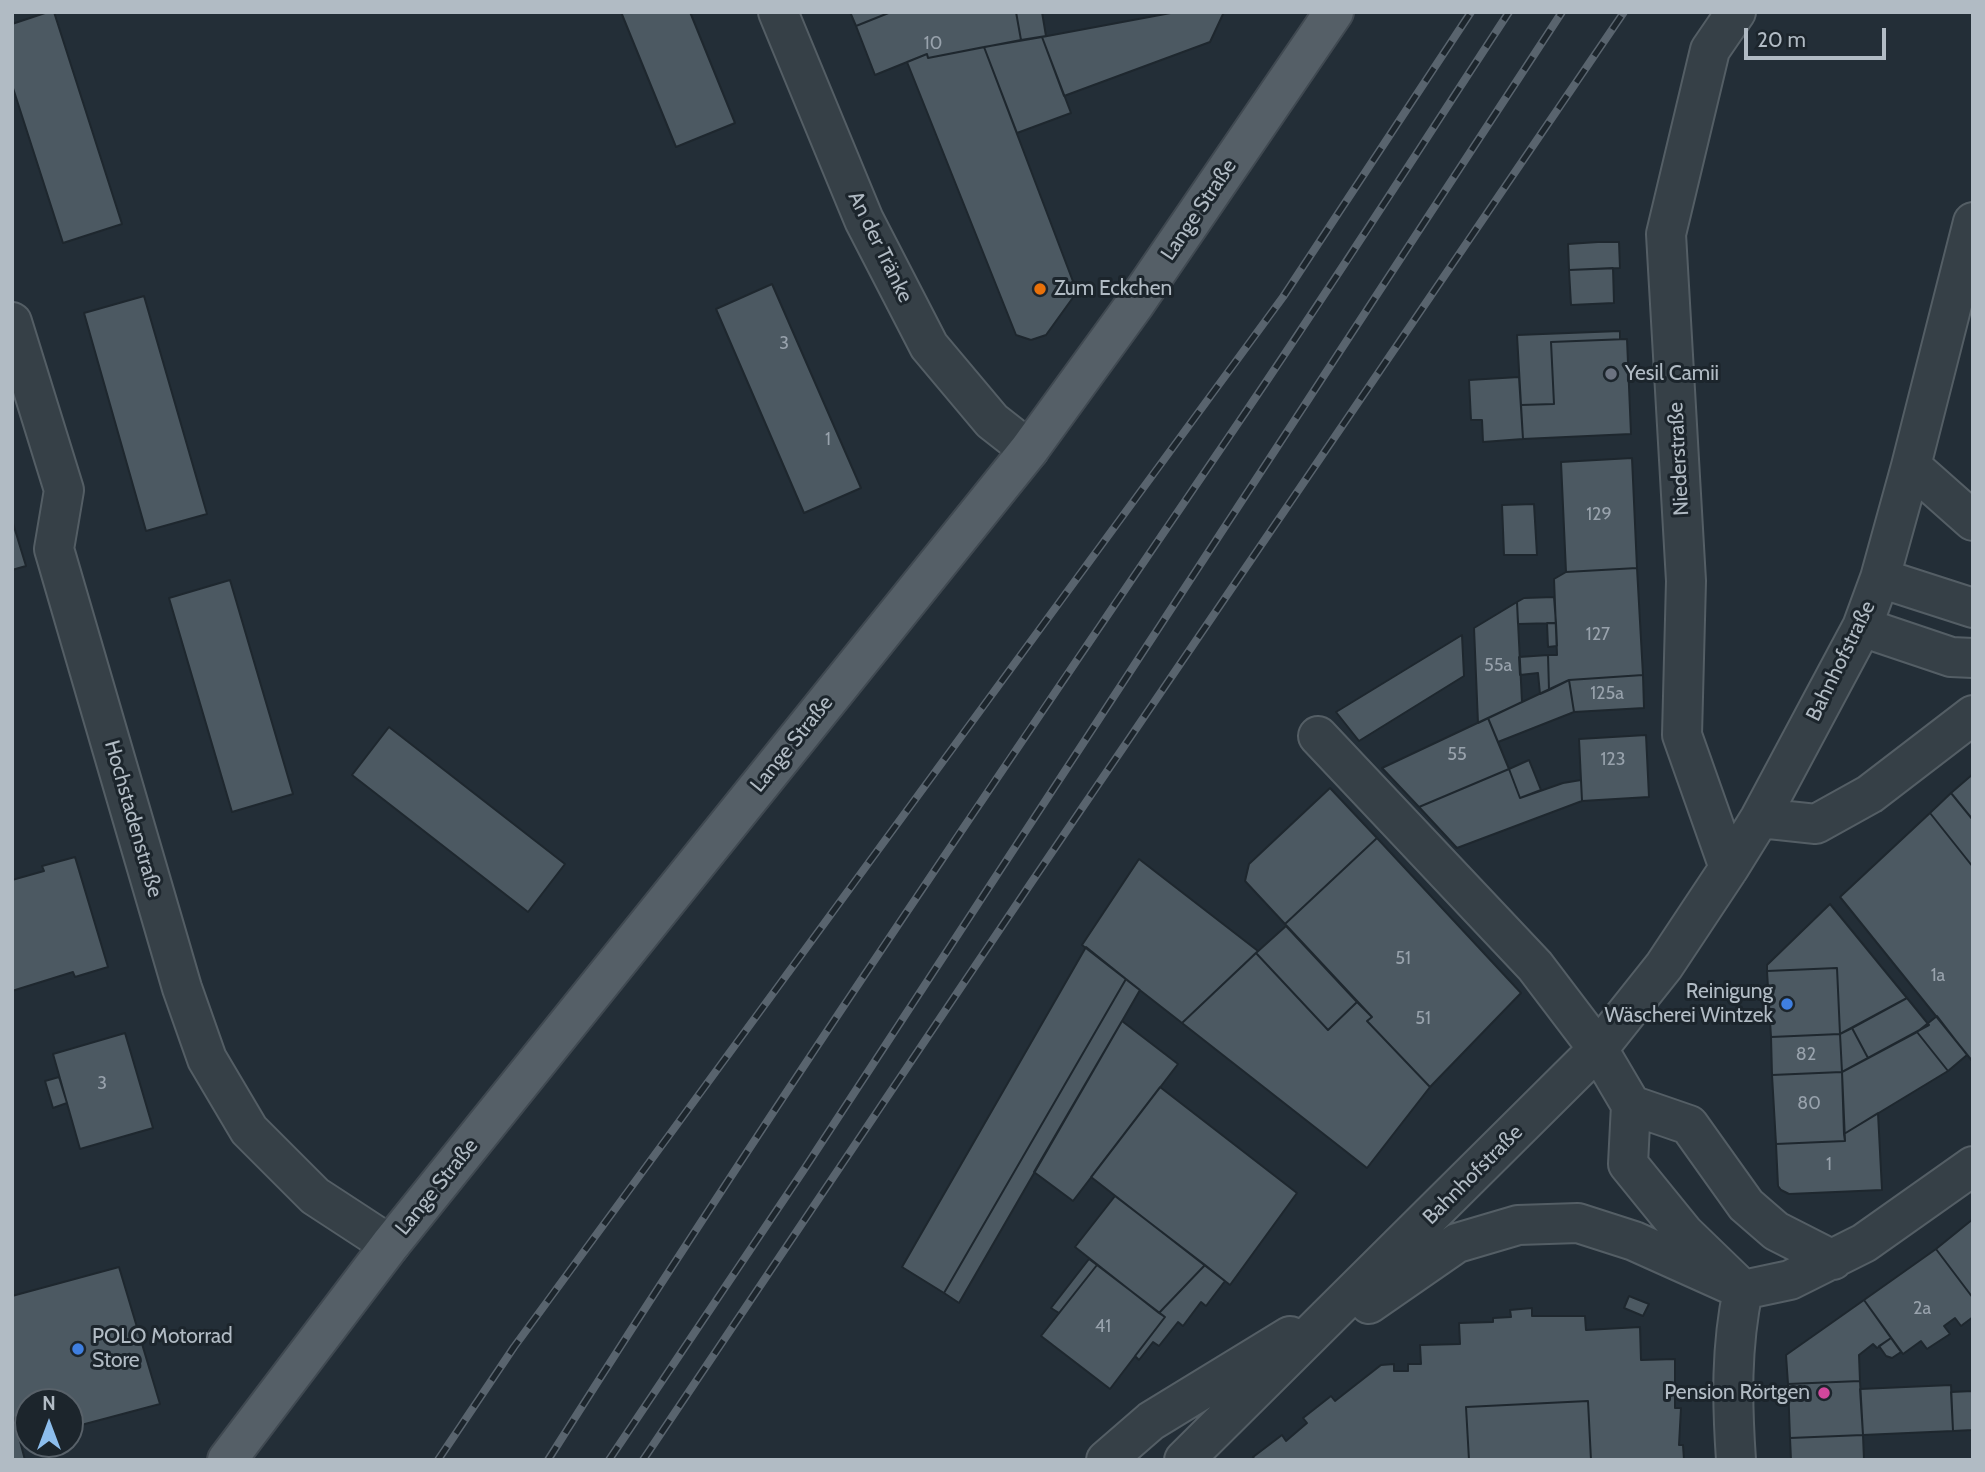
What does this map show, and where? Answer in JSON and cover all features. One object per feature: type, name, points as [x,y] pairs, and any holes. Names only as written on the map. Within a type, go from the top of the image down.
[{"type":"main road","name":"Lange Straße","points":[[228,1460],[390,1245],[1029,450],[1135,304],[1334,12]]},
{"type":"street","name":"An der Tränke","points":[[778,12],[864,220],[929,346],[992,421],[1029,450]]},
{"type":"street","name":"Niederstraße","points":[[1728,868],[1682,734],[1686,581],[1667,234],[1710,50],[1736,12]]},
{"type":"street","name":"Bahnhofstraße","points":[[1184,1460],[1349,1300],[1598,1049],[1664,966],[1760,818],[1862,628],[1880,578],[1973,222]]},
{"type":"street","name":"Hochstadenstraße","points":[[12,322],[64,491],[54,549],[178,975],[206,1059],[249,1130],[274,1156],[315,1196],[390,1245]]},
{"type":"street","points":[[1911,466],[1973,521]]},
{"type":"street","points":[[1880,578],[1973,608]]},
{"type":"street","points":[[1862,628],[1951,657],[1973,658]]},
{"type":"street","points":[[1760,818],[1816,824],[1870,794],[1973,715]]},
{"type":"street","points":[[1318,736],[1535,966],[1598,1049],[1631,1105],[1629,1164],[1684,1233],[1743,1290]]},
{"type":"street","points":[[1631,1105],[1689,1125],[1746,1205],[1776,1231],[1833,1260]]},
{"type":"street","points":[[1283,1364],[1457,1243],[1518,1225],[1578,1223],[1634,1241],[1743,1290],[1790,1280],[1833,1260],[1883,1230],[1973,1166]]},
{"type":"street","points":[[1735,1460],[1732,1398],[1735,1327],[1743,1290]]},
{"type":"street","name":"Bahnhofstraße","points":[[1106,1460],[1151,1421],[1349,1300]]},
{"type":"building","points":[[54,12],[122,224],[63,243],[12,85],[12,24]]},
{"type":"building","points":[[621,12],[690,12],[735,123],[676,147]]},
{"type":"building","points":[[850,12],[891,12],[856,26]]},
{"type":"building","points":[[891,12],[1016,12],[1021,40],[928,58],[927,54],[875,75],[856,26]]},
{"type":"building","points":[[1016,12],[1042,12],[1046,36],[1021,40]]},
{"type":"building","points":[[1176,12],[1224,12],[1210,42],[1064,96],[1042,37]]},
{"type":"building","points":[[1042,37],[1071,113],[1017,133],[984,47]]},
{"type":"building","points":[[984,47],[1077,292],[1046,335],[1031,340],[1016,335],[907,62],[927,54],[928,58]]},
{"type":"building","points":[[1619,242],[1620,268],[1569,270],[1568,244]]},
{"type":"building","points":[[1613,268],[1614,303],[1571,305],[1569,270]]},
{"type":"building","points":[[772,284],[861,488],[804,513],[716,309]]},
{"type":"building","points":[[144,296],[207,514],[146,531],[84,313]]},
{"type":"building","points":[[1620,331],[1620,339],[1627,339],[1551,342],[1554,404],[1521,405],[1517,335]]},
{"type":"building","points":[[1627,339],[1631,434],[1523,439],[1521,405],[1554,404],[1551,342]]},
{"type":"building","points":[[1519,377],[1523,439],[1483,442],[1482,420],[1471,420],[1469,380]]},
{"type":"building","points":[[1632,458],[1637,568],[1566,572],[1561,462]]},
{"type":"building","points":[[1534,504],[1537,555],[1504,555],[1502,505]]},
{"type":"building","points":[[12,520],[26,566],[12,570]]},
{"type":"building","points":[[1637,568],[1643,675],[1569,680],[1549,690],[1548,655],[1557,655],[1554,579],[1566,572]]},
{"type":"building","points":[[230,580],[293,794],[232,812],[169,598]]},
{"type":"building","points":[[1554,597],[1556,623],[1518,624],[1517,602],[1524,598]]},
{"type":"building","points":[[1517,602],[1522,702],[1478,723],[1474,628]]},
{"type":"building","points":[[1547,623],[1556,623],[1557,646],[1548,647]]},
{"type":"building","points":[[1462,635],[1464,676],[1359,741],[1336,712]]},
{"type":"building","points":[[1548,655],[1549,690],[1540,694],[1538,673],[1520,675],[1519,657]]},
{"type":"building","points":[[1643,675],[1644,708],[1574,712],[1569,680]]},
{"type":"building","points":[[1569,680],[1574,712],[1498,742],[1488,718]]},
{"type":"building","points":[[1488,718],[1509,769],[1419,807],[1382,768]]},
{"type":"building","points":[[389,727],[565,864],[528,912],[352,775]]},
{"type":"building","points":[[1646,735],[1649,797],[1582,801],[1579,739]]},
{"type":"building","points":[[1529,760],[1541,790],[1520,798],[1509,769]]},
{"type":"building","points":[[1509,769],[1520,798],[1563,783],[1581,780],[1582,801],[1457,848],[1419,807]]},
{"type":"building","points":[[1973,774],[1973,820],[1951,793]]},
{"type":"building","points":[[1330,788],[1377,838],[1285,924],[1245,881],[1249,864]]},
{"type":"building","points":[[1951,793],[1973,820],[1973,867],[1930,813]]},
{"type":"building","points":[[1930,813],[1973,867],[1973,1062],[1840,897]]},
{"type":"building","points":[[1377,838],[1521,993],[1430,1087],[1367,1021],[1372,1017],[1285,924]]},
{"type":"building","points":[[75,857],[108,967],[75,977],[73,972],[12,991],[12,880],[44,871],[42,866]]},
{"type":"building","points":[[1139,859],[1258,951],[1182,1023],[1082,945]]},
{"type":"building","points":[[1830,904],[1907,998],[1840,1034],[1837,968],[1767,971],[1767,965]]},
{"type":"building","points":[[1286,926],[1357,1002],[1328,1030],[1256,953]]},
{"type":"building","points":[[1086,947],[1126,979],[944,1293],[902,1267]]},
{"type":"building","points":[[1256,953],[1328,1030],[1357,1002],[1372,1017],[1367,1021],[1430,1087],[1367,1168],[1182,1023]]},
{"type":"building","points":[[1837,968],[1840,1034],[1771,1037],[1767,971]]},
{"type":"building","points":[[1126,979],[1140,990],[959,1303],[944,1293]]},
{"type":"building","points":[[1907,998],[1929,1025],[1868,1058],[1852,1028]]},
{"type":"building","points":[[1937,1016],[1967,1055],[1948,1071],[1917,1032]]},
{"type":"building","points":[[1122,1021],[1178,1064],[1073,1201],[1034,1172]]},
{"type":"building","points":[[1852,1028],[1868,1058],[1842,1072],[1840,1034]]},
{"type":"building","points":[[1917,1032],[1948,1071],[1844,1134],[1842,1072]]},
{"type":"building","points":[[125,1033],[153,1128],[80,1149],[53,1054]]},
{"type":"building","points":[[1840,1034],[1842,1072],[1772,1075],[1771,1037]]},
{"type":"building","points":[[1842,1072],[1845,1141],[1776,1144],[1772,1075]]},
{"type":"building","points":[[59,1077],[67,1103],[53,1108],[45,1081]]},
{"type":"building","points":[[1160,1087],[1297,1193],[1230,1285],[1091,1177]]},
{"type":"building","points":[[1878,1113],[1882,1190],[1789,1194],[1781,1190],[1778,1186],[1776,1144],[1845,1141],[1844,1134]]},
{"type":"building","points":[[1115,1196],[1205,1265],[1159,1313],[1075,1247]]},
{"type":"building","points":[[1973,1219],[1973,1298],[1936,1249]]},
{"type":"building","points":[[1936,1249],[1973,1298],[1973,1317],[1961,1326],[1955,1318],[1944,1326],[1950,1334],[1927,1349],[1921,1341],[1903,1354],[1864,1300]]},
{"type":"building","points":[[1089,1259],[1097,1265],[1059,1313],[1051,1308]]},
{"type":"building","points":[[1097,1265],[1165,1317],[1110,1389],[1041,1336]]},
{"type":"building","points":[[1205,1265],[1225,1281],[1206,1306],[1201,1302],[1183,1326],[1178,1322],[1159,1346],[1153,1342],[1139,1360],[1135,1356],[1165,1317],[1159,1313]]},
{"type":"building","name":"POLO Motorrad Store","points":[[119,1267],[160,1404],[84,1424],[84,1388],[14,1388],[14,1419],[12,1296]]},
{"type":"building","points":[[1629,1296],[1649,1304],[1643,1316],[1624,1308]]},
{"type":"building","points":[[1864,1300],[1891,1338],[1877,1348],[1873,1344],[1859,1355],[1860,1381],[1788,1384],[1786,1355]]},
{"type":"building","points":[[1532,1308],[1532,1316],[1585,1316],[1586,1330],[1640,1327],[1641,1360],[1675,1359],[1675,1408],[1681,1408],[1679,1445],[1683,1445],[1684,1460],[1591,1460],[1588,1401],[1466,1407],[1469,1460],[1255,1460],[1253,1457],[1282,1435],[1286,1441],[1307,1423],[1303,1418],[1331,1396],[1335,1401],[1381,1365],[1394,1364],[1394,1371],[1408,1371],[1408,1364],[1421,1364],[1420,1345],[1460,1344],[1459,1323],[1493,1322],[1493,1318],[1511,1317],[1510,1310]]},
{"type":"building","points":[[1891,1338],[1901,1352],[1892,1358],[1886,1356],[1879,1346]]},
{"type":"building","points":[[1860,1381],[1863,1435],[1790,1438],[1788,1384]]},
{"type":"building","points":[[1951,1385],[1953,1431],[1863,1435],[1860,1389]]},
{"type":"building","points":[[1973,1391],[1973,1430],[1953,1431],[1951,1392]]},
{"type":"building","points":[[1588,1401],[1591,1460],[1469,1460],[1466,1407]]},
{"type":"building","points":[[14,1422],[14,1458],[25,1460],[12,1460]]},
{"type":"building","points":[[1863,1435],[1864,1460],[1791,1460],[1790,1438]]},
{"type":"railway","points":[[438,1460],[514,1347],[1283,297],[1471,12]]},
{"type":"railway","points":[[548,1460],[805,1065],[1279,363],[1509,12]]},
{"type":"railway","points":[[609,1460],[803,1171],[1562,12]]},
{"type":"railway","points":[[643,1460],[1031,883],[1624,12]]},
{"type":"place","name":"Zum Eckchen","points":[[1040,289]]},
{"type":"place","name":"Yesil Camii","points":[[1611,374]]},
{"type":"place","name":"Reinigung Wäscherei Wintzek","points":[[1787,1004]]},
{"type":"place","name":"POLO Motorrad Store","points":[[78,1349]]},
{"type":"place","name":"Pension Rörtgen","points":[[1824,1393]]}]
